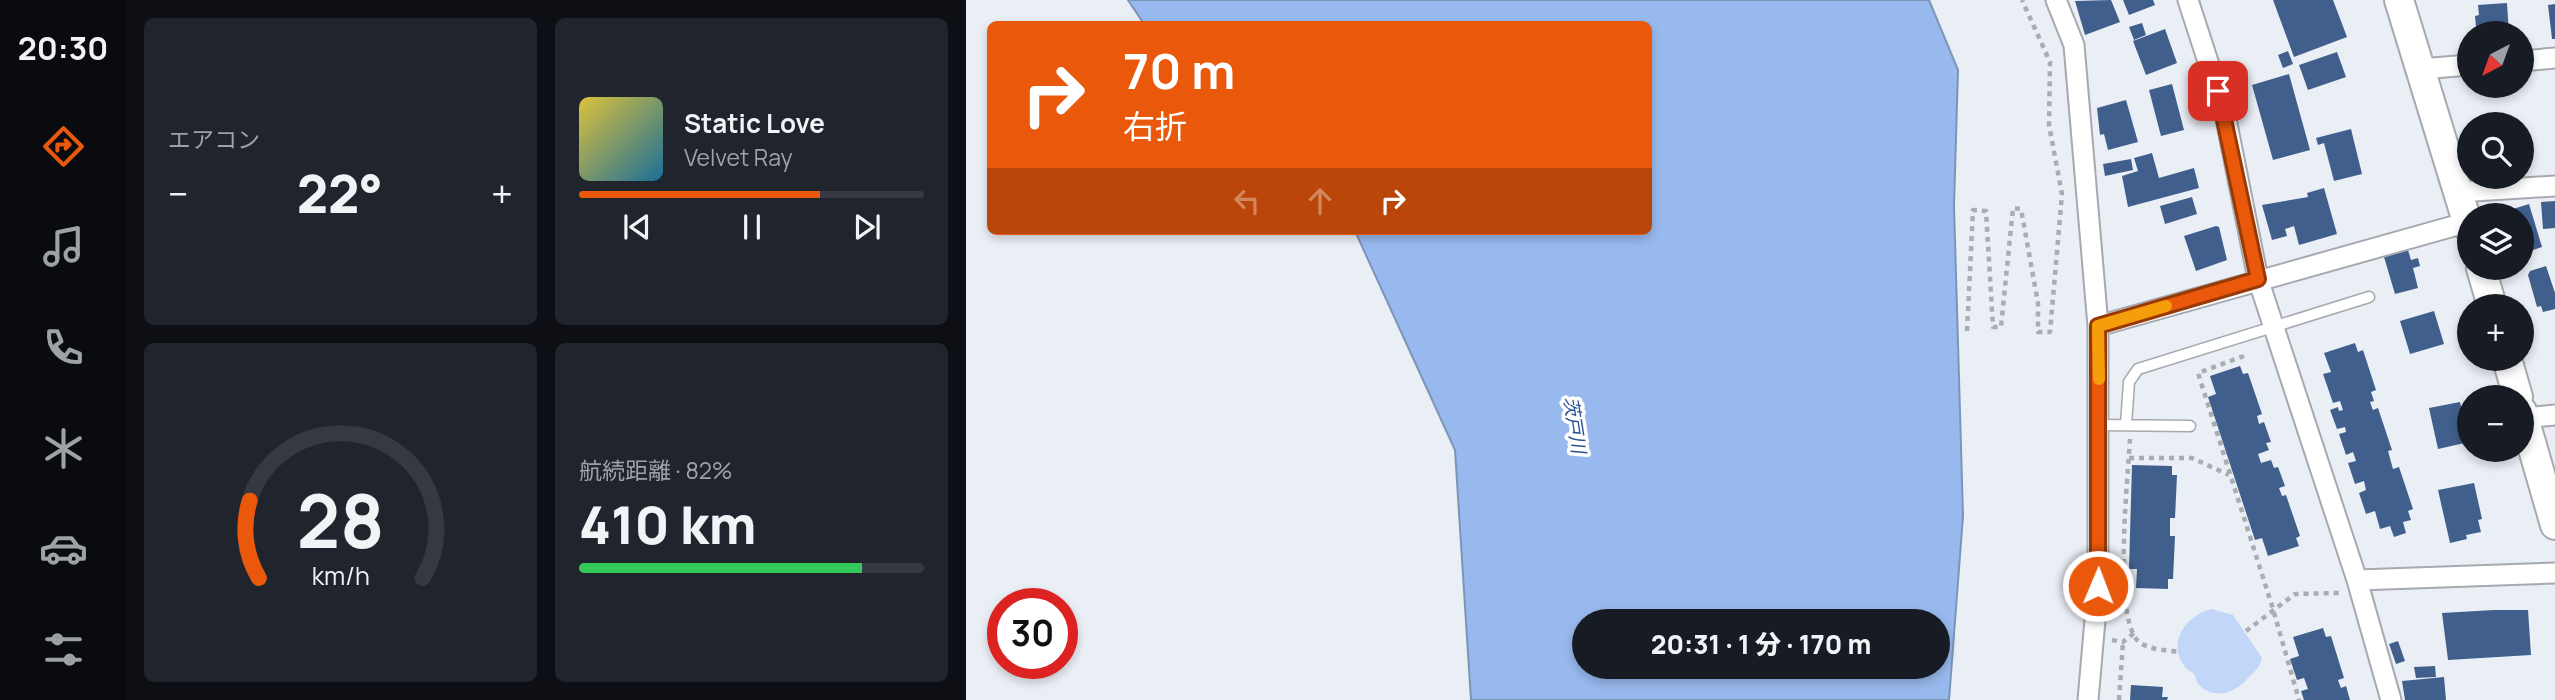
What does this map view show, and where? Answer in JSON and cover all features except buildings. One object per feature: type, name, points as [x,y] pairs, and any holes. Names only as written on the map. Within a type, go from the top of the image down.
[{"type":"main road","points":[[2399,0],[2461,203]]},
{"type":"main road","points":[[2534,454],[2555,526]]},
{"type":"street","points":[[2056,0],[2074,45],[2098,326],[2098,586],[2088,700]]},
{"type":"street","points":[[2188,0],[2225,114],[2258,279],[2359,586],[2391,700]]},
{"type":"street","points":[[2534,60],[2555,58]]},
{"type":"street","points":[[2421,69],[2457,66]]},
{"type":"street","points":[[2458,192],[2555,186]]},
{"type":"street","points":[[2098,326],[2258,279],[2457,228]]},
{"type":"street","points":[[2534,411],[2555,415]]},
{"type":"street","points":[[2359,586],[2555,573]]},
{"type":"lane","points":[[2126,425],[2129,382],[2138,369],[2369,297]]},
{"type":"lane","points":[[2099,425],[2190,426]]},
{"type":"path","points":[[1967,331],[1973,210],[1986,211],[1993,327],[2001,327],[2013,208],[2021,209],[2038,303],[2038,332],[2050,332],[2062,194],[2049,125],[2050,62],[2022,0]]},
{"type":"path","points":[[2254,352],[2198,373],[2273,610],[2298,700]]},
{"type":"path","points":[[2130,439],[2123,584],[2129,624],[2138,641],[2154,649],[2179,652]]},
{"type":"path","points":[[2129,458],[2192,458],[2230,475]]},
{"type":"path","points":[[2246,631],[2295,594],[2359,586]]},
{"type":"path","points":[[2119,700],[2123,642]]},
{"type":"shaded area","points":[[2211,609],[2233,615],[2262,658],[2258,668],[2242,684],[2223,693],[2210,692],[2198,684],[2194,674],[2185,667],[2180,658],[2178,648],[2178,640],[2187,624],[2202,612]]},
{"type":"water","name":"茨戸川","points":[[1128,0],[1929,0],[1958,70],[1954,206],[1963,516],[1949,700],[1471,700],[1455,450],[1357,235],[1652,235],[1652,21],[1142,21]]},
{"type":"slow traffic","points":[[2099,379],[2098,326],[2166,306]]},
{"type":"route","points":[[2098,586],[2098,326],[2258,279],[2218,91]]}]
